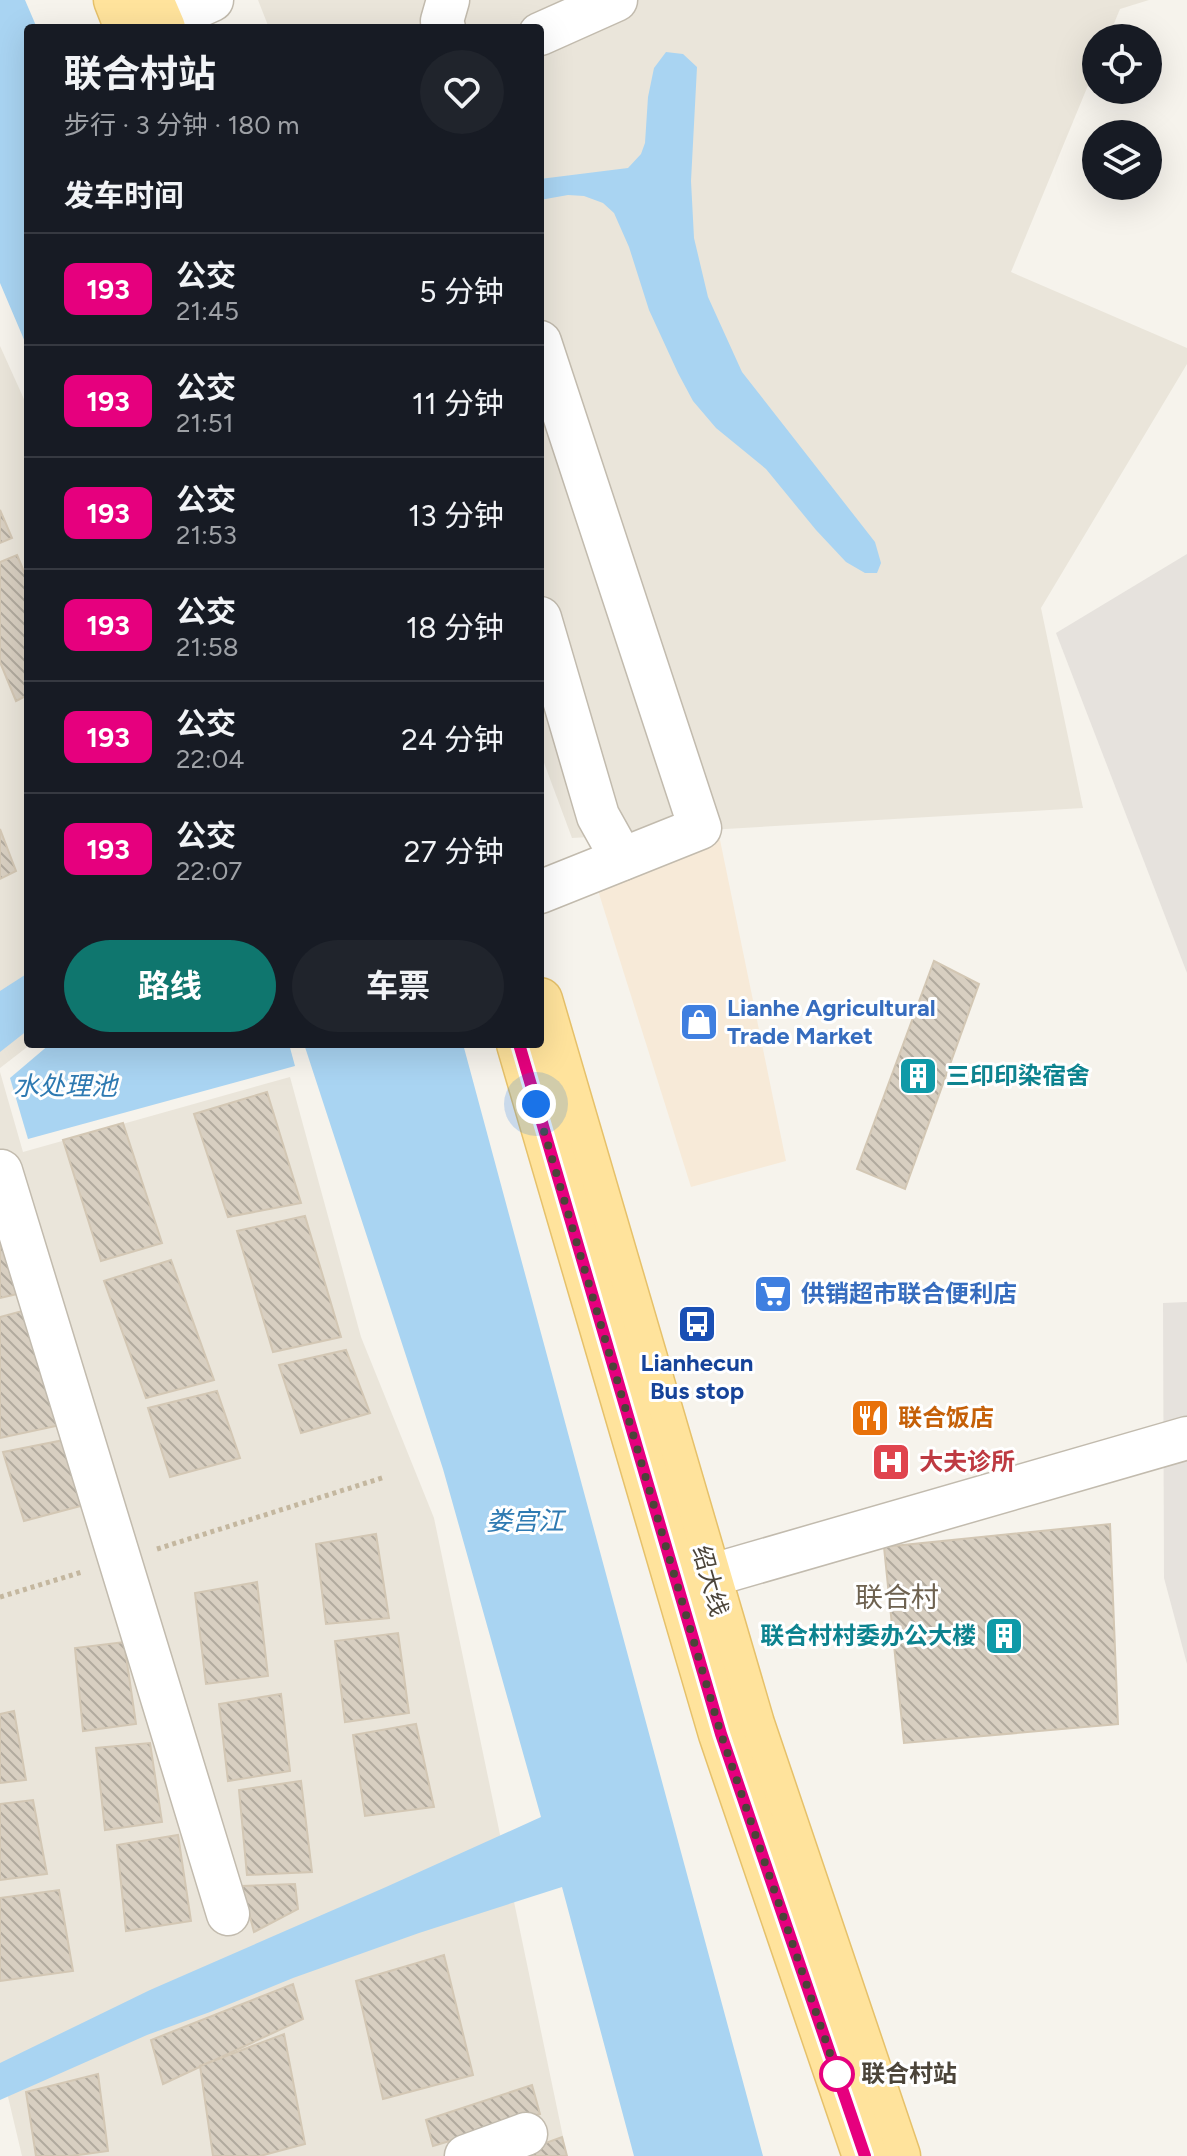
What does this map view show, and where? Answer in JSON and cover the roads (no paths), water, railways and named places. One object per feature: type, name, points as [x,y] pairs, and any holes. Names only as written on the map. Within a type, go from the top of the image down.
[{"type":"main road","points":[[116,0],[150,22]]},
{"type":"main road","name":"绍大线","points":[[544,1015],[694,1581],[721,1734],[865,2156]]},
{"type":"main road","name":"绍大线","points":[[520,1048],[694,1581],[752,1724],[898,2156]]},
{"type":"street","points":[[150,22],[212,0]]},
{"type":"street","points":[[544,32],[616,0]]},
{"type":"street","points":[[544,354],[700,828],[544,890]]},
{"type":"street","points":[[544,632],[598,816],[622,859]]},
{"type":"street","points":[[1,1171],[228,1914]]},
{"type":"street","points":[[694,1581],[1187,1438]]},
{"type":"street","points":[[466,2156],[526,2134]]},
{"type":"water","points":[[0,0],[25,0],[35,24],[24,24],[24,340],[0,283]]},
{"type":"water","points":[[666,52],[683,54],[697,67],[691,181],[694,238],[708,297],[742,372],[875,542],[881,563],[877,573],[865,573],[846,562],[766,469],[716,428],[693,401],[649,310],[629,247],[614,213],[603,203],[584,196],[544,199],[544,178],[628,168],[641,154],[654,68]]},
{"type":"water","points":[[24,976],[24,1033],[0,1052],[0,991]]},
{"type":"water","name":"水处理池","points":[[45,1048],[290,1048],[295,1066],[28,1139],[10,1078]]},
{"type":"water","name":"娄宫江","points":[[305,1048],[464,1048],[763,2156],[634,2156],[562,1887],[293,1978],[147,2035],[0,2100],[0,2063],[150,1990],[541,1817],[443,1469]]},
{"type":"place","name":"Lianhe Agricultural Trade Market","points":[[699,1022]]},
{"type":"place","name":"三印印染宿舍","points":[[918,1076]]},
{"type":"place","name":"供销超市联合便利店","points":[[773,1294]]},
{"type":"place","name":"Lianhecun Bus stop","points":[[697,1324]]},
{"type":"place","name":"联合饭店","points":[[870,1418]]},
{"type":"place","name":"大夫诊所","points":[[891,1462]]},
{"type":"place","name":"联合村村委办公大楼","points":[[1004,1636]]},
{"type":"place","name":"联合村站","points":[[837,2074]]},
{"type":"district","name":"联合村","points":[[897,1597]]}]
